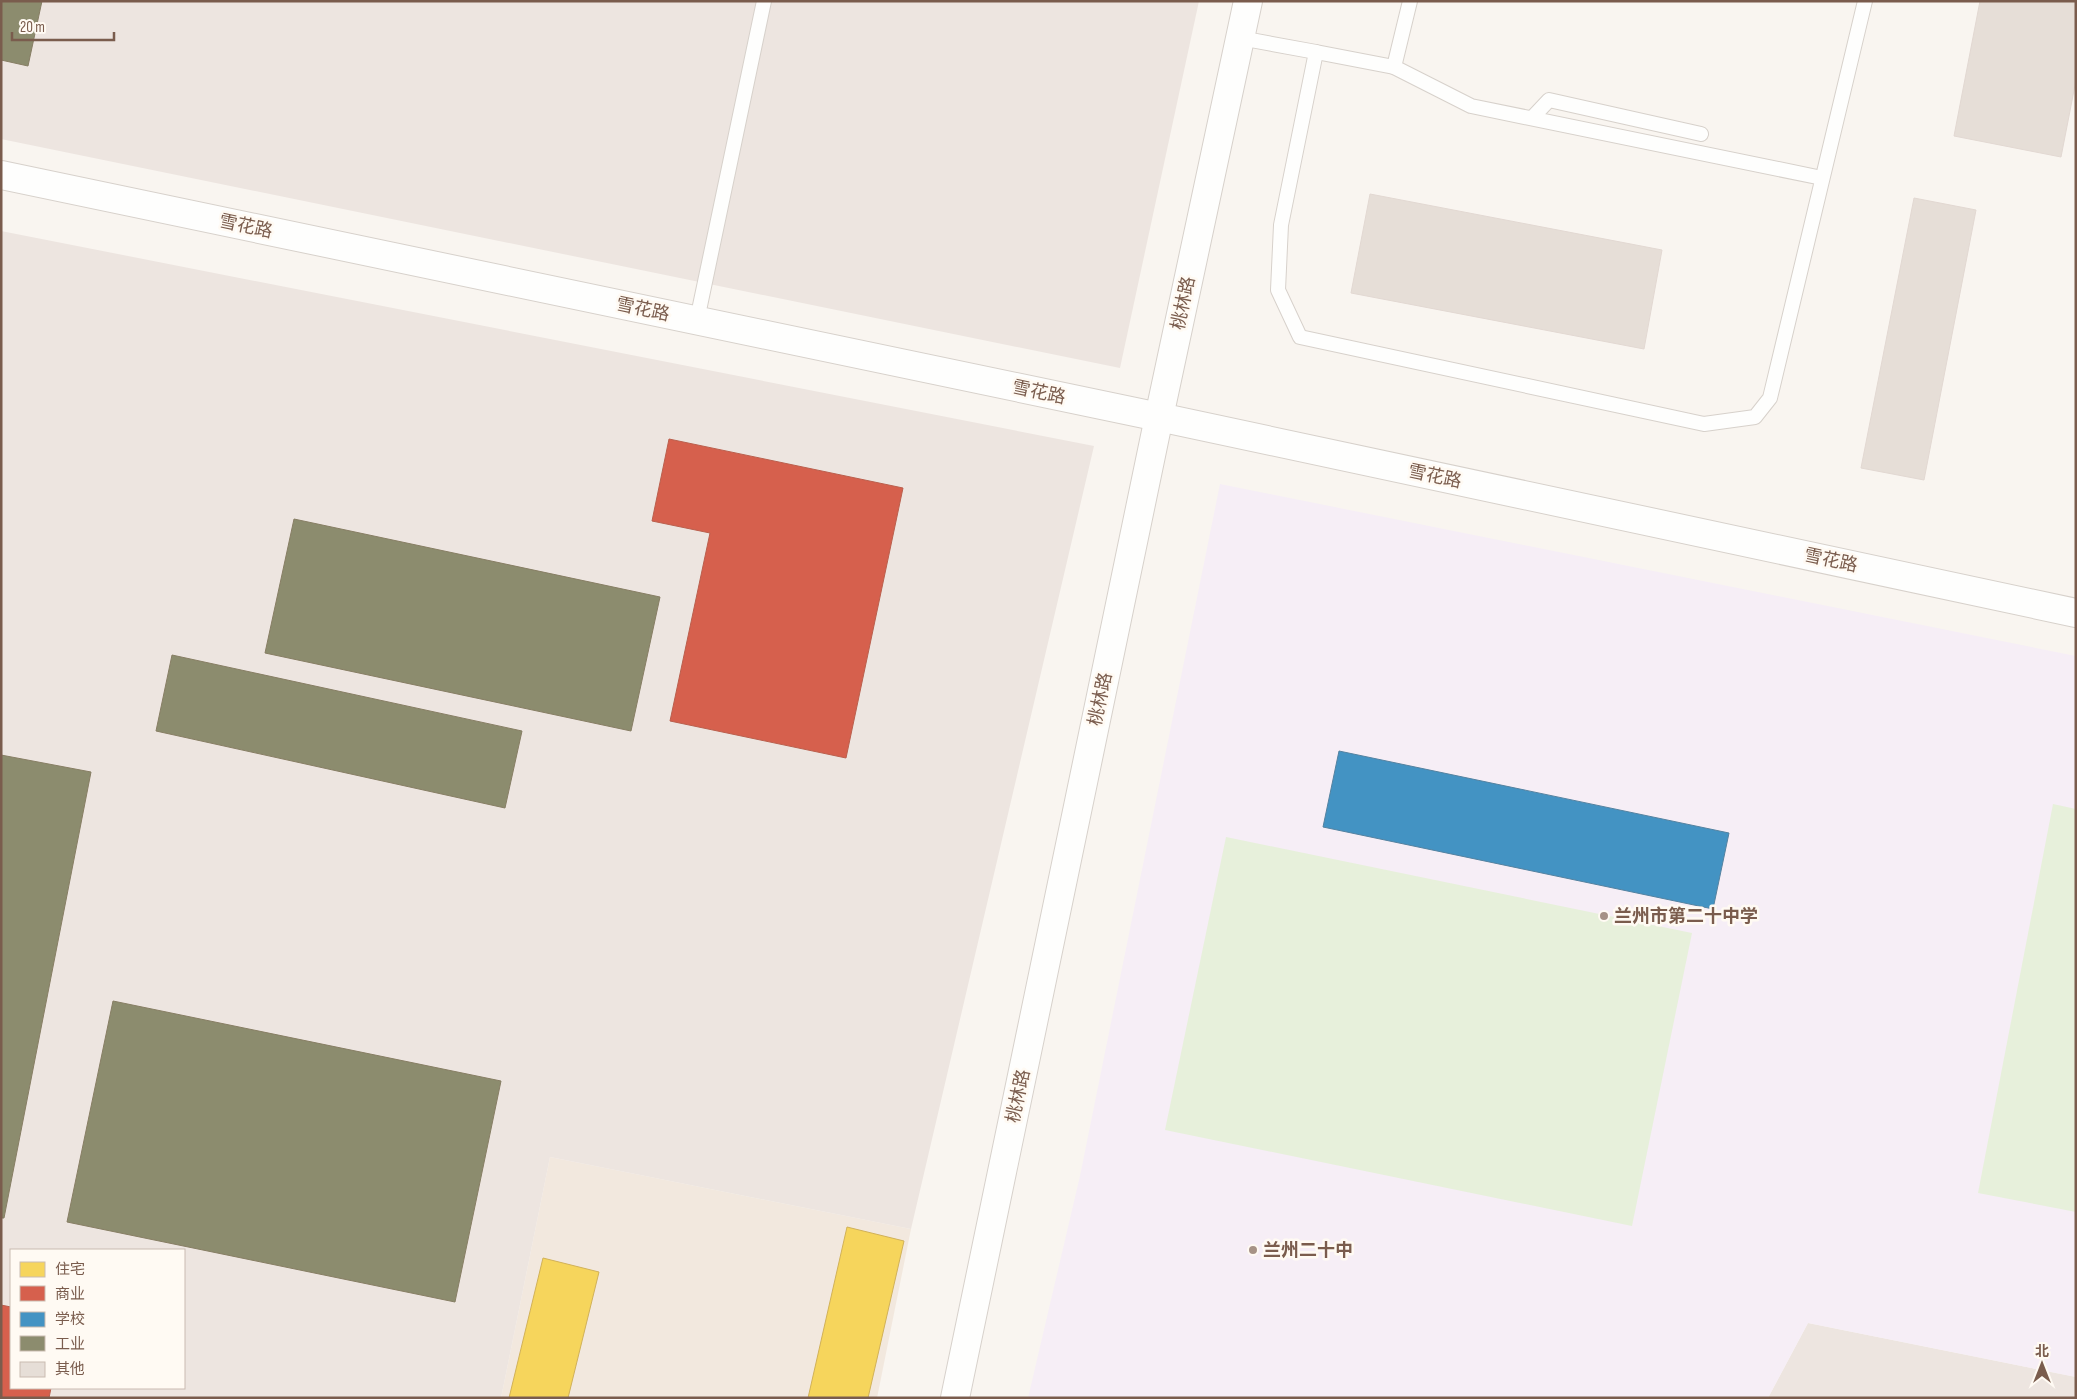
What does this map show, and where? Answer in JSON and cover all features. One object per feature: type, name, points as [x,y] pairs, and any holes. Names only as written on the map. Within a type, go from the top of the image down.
[{"type":"street","name":"桃林路","points":[[956,1398],[1158,416],[1248,1]]},
{"type":"street","name":"雪花路","points":[[1,174],[1158,416],[2076,613]]},
{"type":"lane","points":[[698,320],[764,1]]},
{"type":"lane","points":[[1394,67],[1410,1]]},
{"type":"lane","points":[[1316,52],[1281,225],[1278,290],[1300,337],[1704,424],[1755,417],[1770,398],[1865,1]]},
{"type":"lane","points":[[1240,38],[1394,67],[1470,106],[1822,178]]},
{"type":"lane","points":[[1532,118],[1549,100],[1701,134]]},
{"type":"shaded area","points":[[1,1],[1199,1],[1120,368],[1,139]]},
{"type":"shaded area","points":[[1,231],[1094,446],[911,1229],[550,1157],[501,1398],[1,1398]]},
{"type":"shaded area","name":"兰州市第二十中学","points":[[1220,484],[2076,656],[2076,1377],[1808,1323],[1768,1398],[1028,1398],[1080,1176]]},
{"type":"shaded area","points":[[550,1157],[911,1229],[877,1398],[501,1398]]},
{"type":"shaded area","points":[[1808,1323],[2076,1377],[2076,1398],[1768,1398]]},
{"type":"green space","points":[[2053,804],[2076,809],[2076,1212],[1978,1193]]},
{"type":"green space","points":[[1226,837],[1692,933],[1632,1226],[1165,1130]]},
{"type":"building: 住宅","points":[[847,1227],[904,1241],[868,1398],[808,1398]]},
{"type":"building: 住宅","points":[[543,1258],[599,1272],[568,1398],[509,1398]]},
{"type":"building: 商业","points":[[669,439],[903,488],[846,758],[670,721],[710,533],[652,521]]},
{"type":"building: 商业","points":[[1,1305],[10,1307],[10,1389],[51,1389],[49,1398],[1,1398]]},
{"type":"building: 学校","points":[[1339,751],[1729,833],[1713,909],[1323,827]]},
{"type":"building: 工业","points":[[1,1],[42,1],[28,66],[1,60]]},
{"type":"building: 工业","points":[[294,519],[660,597],[631,731],[265,653]]},
{"type":"building: 工业","points":[[172,655],[522,731],[505,808],[156,731]]},
{"type":"building: 工业","points":[[1,755],[91,772],[4,1218],[1,1218]]},
{"type":"building: 工业","points":[[113,1001],[501,1081],[455,1302],[67,1222]]},
{"type":"building: 其他","points":[[1980,1],[2076,1],[2076,80],[2061,157],[1954,136]]},
{"type":"building: 其他","points":[[1370,194],[1662,250],[1644,349],[1351,293]]},
{"type":"building: 其他","points":[[1914,198],[1976,210],[1924,480],[1861,468]]},
{"type":"place","name":"兰州市第二十中学","points":[[1604,916]]},
{"type":"place","name":"兰州二十中","points":[[1253,1250]]}]
